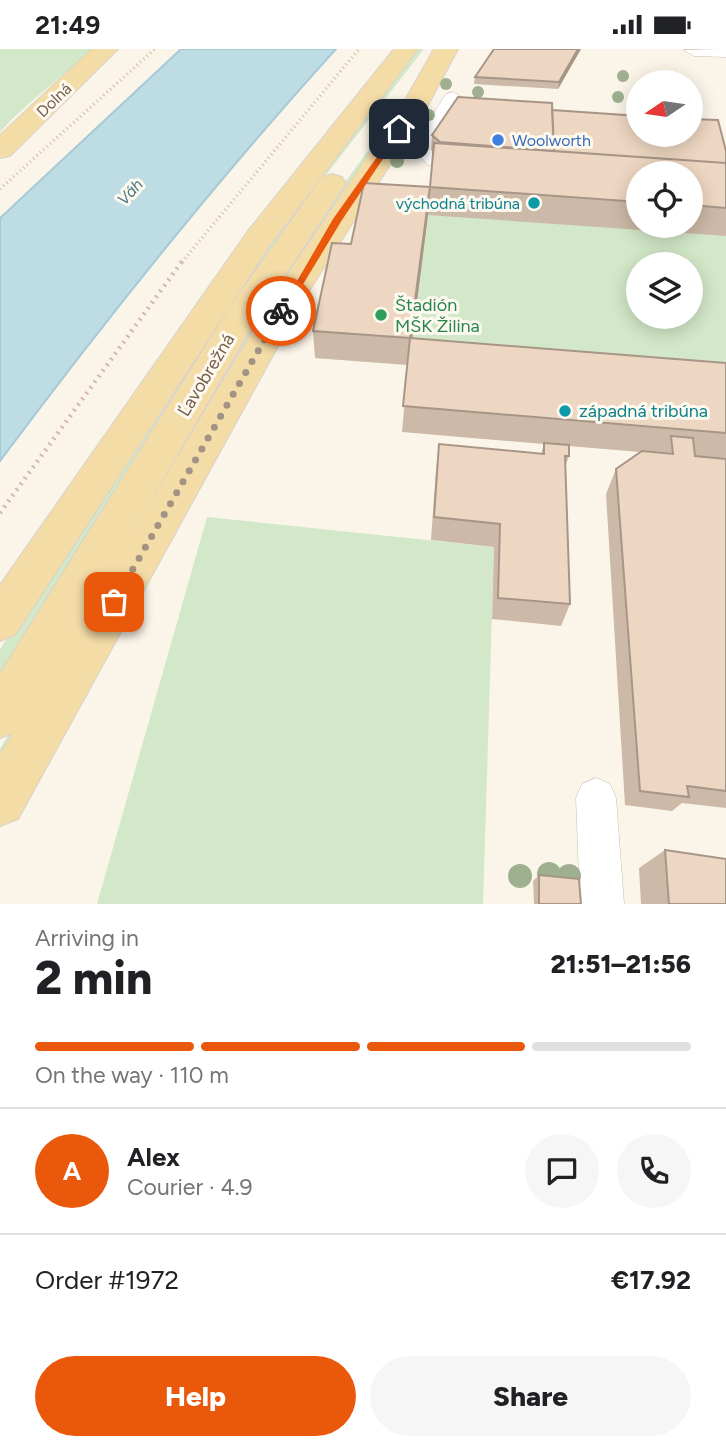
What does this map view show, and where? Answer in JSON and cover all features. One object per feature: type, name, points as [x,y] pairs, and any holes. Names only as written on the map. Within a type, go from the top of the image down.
[{"type":"main road","name":"Dolná","points":[[0,150],[106,49]]},
{"type":"main road","name":"Ľavobrežná","points":[[0,621],[266,228],[406,49]]},
{"type":"main road","name":"Ľavobrežná","points":[[0,715],[244,312],[322,196],[433,49]]},
{"type":"main road","points":[[0,801],[290,295],[337,219],[414,107],[446,49]]},
{"type":"street","points":[[694,50],[726,51]]},
{"type":"street","points":[[453,98],[424,142],[425,151],[436,160],[490,165]]},
{"type":"street","points":[[596,798],[602,904]]},
{"type":"path","points":[[0,189],[155,49]]},
{"type":"path","points":[[0,513],[190,251],[359,49]]},
{"type":"green space","points":[[0,49],[92,49],[0,132]]},
{"type":"green space","points":[[416,49],[424,49],[322,180],[0,686],[0,649],[233,294]]},
{"type":"green space","points":[[405,101],[0,768],[0,749],[193,419],[295,256]]},
{"type":"green space","points":[[432,171],[626,223],[626,238],[703,238],[703,214],[726,191],[726,460],[408,365],[315,358],[428,215]]},
{"type":"green space","points":[[207,517],[494,547],[483,904],[97,904]]},
{"type":"water","name":"Váh","points":[[181,49],[336,49],[163,251],[0,461],[0,218]]},
{"type":"building","points":[[494,49],[578,49],[559,82],[475,77]]},
{"type":"building","points":[[458,97],[552,103],[554,151],[440,142],[432,135]]},
{"type":"building","points":[[552,110],[626,115],[626,147],[704,147],[704,119],[718,120],[726,151],[726,163],[703,161],[554,151]]},
{"type":"building","points":[[434,143],[697,161],[626,161],[626,201],[430,187]]},
{"type":"building","points":[[703,161],[726,163],[726,208],[703,206]]},
{"type":"building","points":[[364,183],[430,187],[410,338],[313,331],[332,243],[351,244]]},
{"type":"building","name":"západná tribúna","points":[[410,338],[726,363],[726,433],[403,406]]},
{"type":"building","points":[[671,436],[693,438],[695,456],[726,459],[726,791],[687,786],[689,797],[640,791],[616,469],[642,451],[673,454]]},
{"type":"building","points":[[544,443],[569,445],[569,456],[565,456],[570,604],[498,598],[500,524],[434,517],[439,444],[544,454]]},
{"type":"building","points":[[665,850],[726,859],[726,904],[669,904]]},
{"type":"building","points":[[539,875],[579,879],[581,904],[539,904]]},
{"type":"way so far","points":[[114,602],[281,311]]},
{"type":"place","name":"Woolworth","points":[[498,140]]},
{"type":"place","name":"východná tribúna","points":[[534,203]]},
{"type":"place","name":"Štadión MŠK Žilina","points":[[381,315]]},
{"type":"place","name":"západná tribúna","points":[[565,411]]},
{"type":"route","points":[[281,311],[337,219],[399,129]]}]
